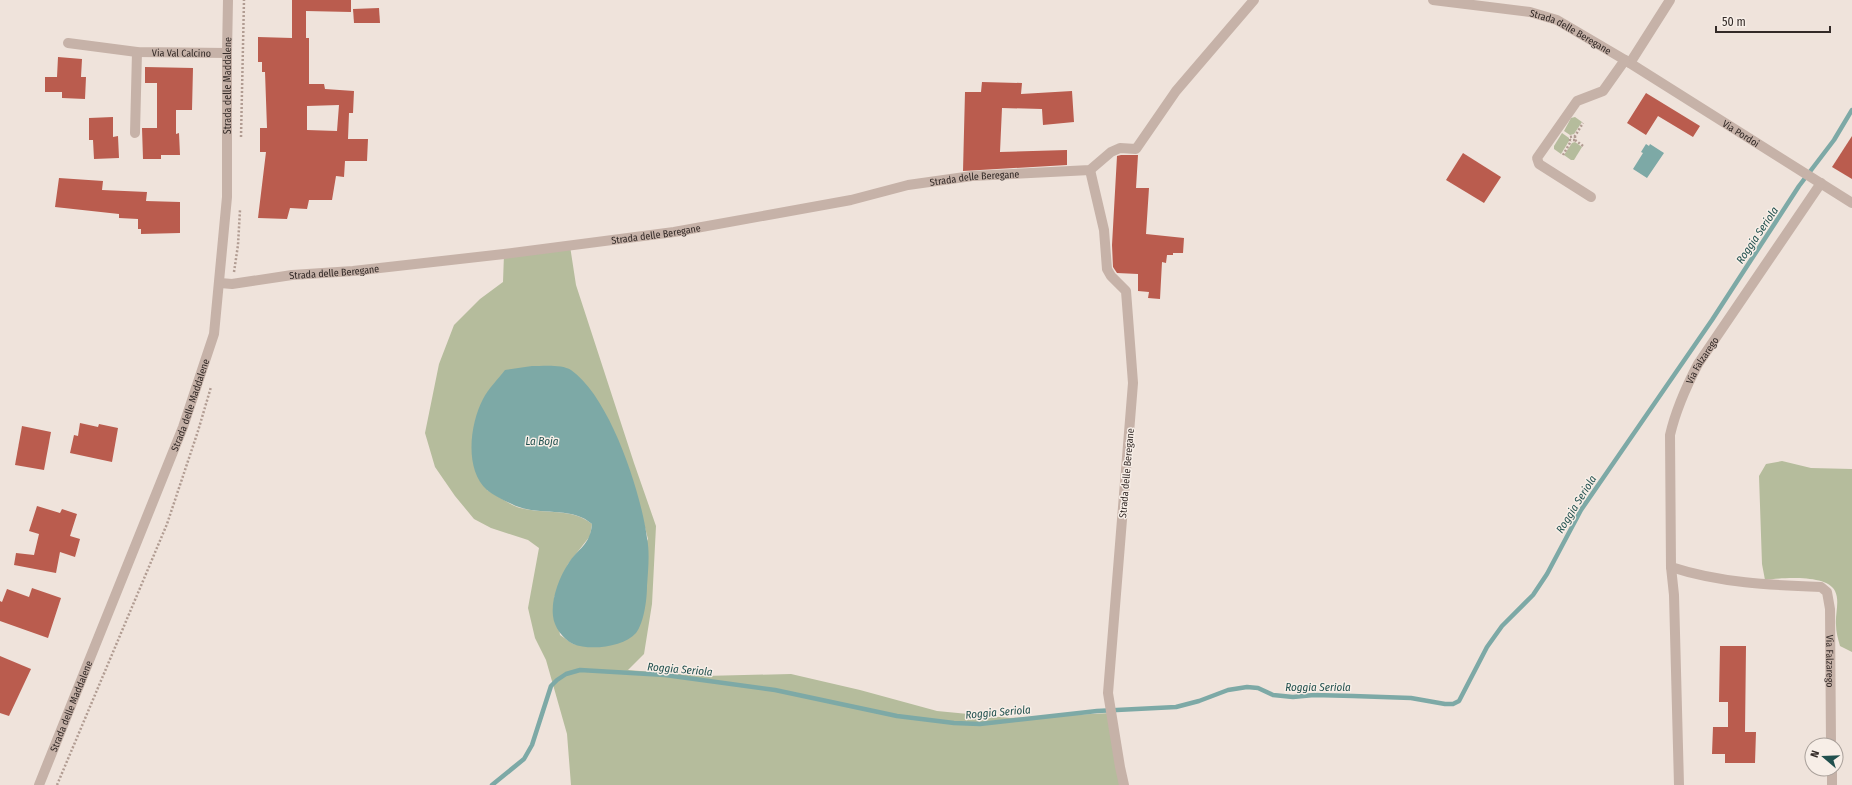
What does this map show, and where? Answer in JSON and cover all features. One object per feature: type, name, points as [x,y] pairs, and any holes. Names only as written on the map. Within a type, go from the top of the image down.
[{"type":"street","name":"Strada delle Maddalene","points":[[39,785],[183,427],[214,334],[227,197],[228,0]]},
{"type":"street","points":[[1090,170],[1111,152],[1120,148],[1136,148],[1176,91],[1254,0]]},
{"type":"street","name":"Strada delle Beregane","points":[[1433,0],[1537,14],[1562,23],[1627,61]]},
{"type":"street","points":[[1591,197],[1539,164],[1537,158],[1578,99],[1603,91],[1627,61],[1670,0]]},
{"type":"street","name":"Via Val Calcino","points":[[68,43],[137,52],[227,53]]},
{"type":"street","points":[[135,133],[137,52]]},
{"type":"street","name":"Via Pordoi","points":[[1627,61],[1852,203]]},
{"type":"street","name":"Strada delle Beregane","points":[[220,283],[232,284],[292,275],[352,271],[570,246],[674,232],[851,200],[922,183],[972,176],[1090,170],[1104,230],[1107,269],[1111,276],[1126,291],[1133,384],[1108,693],[1124,785]]},
{"type":"street","name":"Via Falzarego","points":[[1679,785],[1674,610],[1671,568],[1670,435],[1675,414],[1698,364],[1812,177]]},
{"type":"street","name":"Via Falzarego","points":[[1671,568],[1714,578],[1760,584],[1820,587],[1827,592],[1830,609],[1832,737]]},
{"type":"path","points":[[1563,155],[1583,123]]},
{"type":"path","points":[[1575,136],[1570,137],[1573,141],[1583,146]]},
{"type":"path","points":[[57,785],[167,524],[198,431],[213,380]]},
{"type":"green space","points":[[1575,117],[1582,122],[1574,134],[1570,135],[1564,131],[1571,118]]},
{"type":"green space","points":[[1562,133],[1569,138],[1569,141],[1561,154],[1554,149],[1554,146]]},
{"type":"green space","points":[[1575,142],[1582,147],[1574,160],[1571,160],[1564,155],[1572,143]]},
{"type":"green space","points":[[570,246],[576,285],[656,526],[652,604],[644,654],[628,670],[704,676],[791,674],[860,690],[937,711],[1010,718],[1111,713],[1124,785],[571,785],[567,734],[546,660],[535,638],[528,608],[539,548],[528,540],[491,528],[474,519],[455,496],[435,467],[425,433],[439,364],[454,325],[480,299],[503,282],[504,254]],"holes":[[[634,486],[648,539],[592,647],[573,644],[560,635],[554,598],[568,564],[590,536],[592,524],[575,515],[536,511],[517,507],[487,490]]]},
{"type":"green space","points":[[1782,461],[1811,468],[1852,469],[1852,652],[1840,646],[1836,628],[1837,599],[1835,591],[1830,586],[1823,582],[1803,578],[1765,580],[1762,564],[1759,476],[1766,464]]},
{"type":"water","points":[[1646,144],[1649,146],[1650,144],[1664,153],[1647,178],[1633,169],[1643,153],[1641,152]]},
{"type":"water","name":"La Boja","points":[[532,366],[567,368],[585,383],[611,423],[631,472],[644,519],[648,544],[647,591],[646,604],[639,629],[631,638],[623,642],[597,647],[580,646],[573,644],[566,639],[555,624],[553,616],[553,603],[559,582],[568,564],[589,537],[592,524],[584,518],[575,515],[526,509],[513,505],[487,490],[480,481],[475,470],[472,459],[472,433],[478,409],[483,399],[505,370]]},
{"type":"building","points":[[292,0],[351,0],[351,12],[306,11],[306,38],[309,38],[309,84],[324,84],[325,89],[354,91],[353,113],[349,113],[348,139],[368,139],[367,161],[345,161],[344,177],[336,176],[332,200],[309,200],[307,209],[290,208],[287,219],[258,218],[266,152],[260,152],[260,128],[267,128],[265,72],[262,72],[262,62],[258,62],[258,37],[292,38]],"holes":[[[339,105],[337,131],[307,130],[307,106]]]},
{"type":"building","points":[[379,8],[380,23],[354,23],[353,9]]},
{"type":"building","points":[[58,57],[82,59],[81,77],[86,77],[85,99],[62,98],[62,92],[45,92],[45,77],[57,77]]},
{"type":"building","points":[[145,67],[193,68],[192,110],[176,110],[176,134],[179,133],[180,155],[161,155],[161,159],[143,159],[142,128],[157,128],[157,83],[145,83]]},
{"type":"building","points":[[982,82],[1022,83],[1021,94],[1072,91],[1074,122],[1043,125],[1042,109],[1002,108],[1000,152],[1067,150],[1067,165],[963,171],[965,92],[981,92]]},
{"type":"building","points":[[1646,93],[1700,126],[1693,137],[1658,116],[1646,135],[1627,123]]},
{"type":"building","points":[[113,117],[113,137],[118,136],[119,158],[94,159],[93,140],[89,140],[89,118]]},
{"type":"building","points":[[1852,136],[1852,179],[1832,167]]},
{"type":"building","points":[[1463,153],[1501,177],[1484,203],[1446,180]]},
{"type":"building","points":[[1138,155],[1136,188],[1149,188],[1146,234],[1184,238],[1183,253],[1173,253],[1173,255],[1167,255],[1166,263],[1162,262],[1160,299],[1148,298],[1149,292],[1138,291],[1138,274],[1117,273],[1113,267],[1112,245],[1117,156]]},
{"type":"building","points":[[59,178],[103,181],[102,190],[147,192],[146,201],[180,202],[180,233],[141,234],[141,229],[138,229],[138,219],[119,218],[119,214],[55,207]]},
{"type":"building","points":[[80,423],[98,427],[99,424],[118,428],[112,462],[70,453],[74,435],[78,436]]},
{"type":"building","points":[[22,426],[51,432],[44,470],[15,465]]},
{"type":"building","points":[[37,506],[60,513],[62,509],[77,514],[70,536],[80,539],[75,557],[60,552],[56,573],[14,565],[16,553],[34,555],[39,534],[29,531]]},
{"type":"building","points":[[32,588],[61,598],[48,638],[0,621],[0,601],[2,602],[7,589],[29,597]]},
{"type":"building","points":[[1720,646],[1746,646],[1745,732],[1756,732],[1755,763],[1725,763],[1725,754],[1712,754],[1713,727],[1728,727],[1728,702],[1719,702]]},
{"type":"building","points":[[0,656],[31,669],[9,716],[0,713]]},
{"type":"waterway","name":"Roggia Seriola","points":[[492,785],[524,759],[532,745],[551,686],[566,674],[580,670],[665,675],[775,690],[897,716],[954,723],[980,724],[1097,711],[1176,707],[1199,701],[1228,690],[1247,687],[1258,688],[1273,695],[1293,697],[1314,695],[1411,698],[1453,704],[1459,701],[1487,647],[1502,626],[1533,595],[1547,574],[1581,510],[1712,320],[1799,186],[1834,140],[1852,110]]}]
